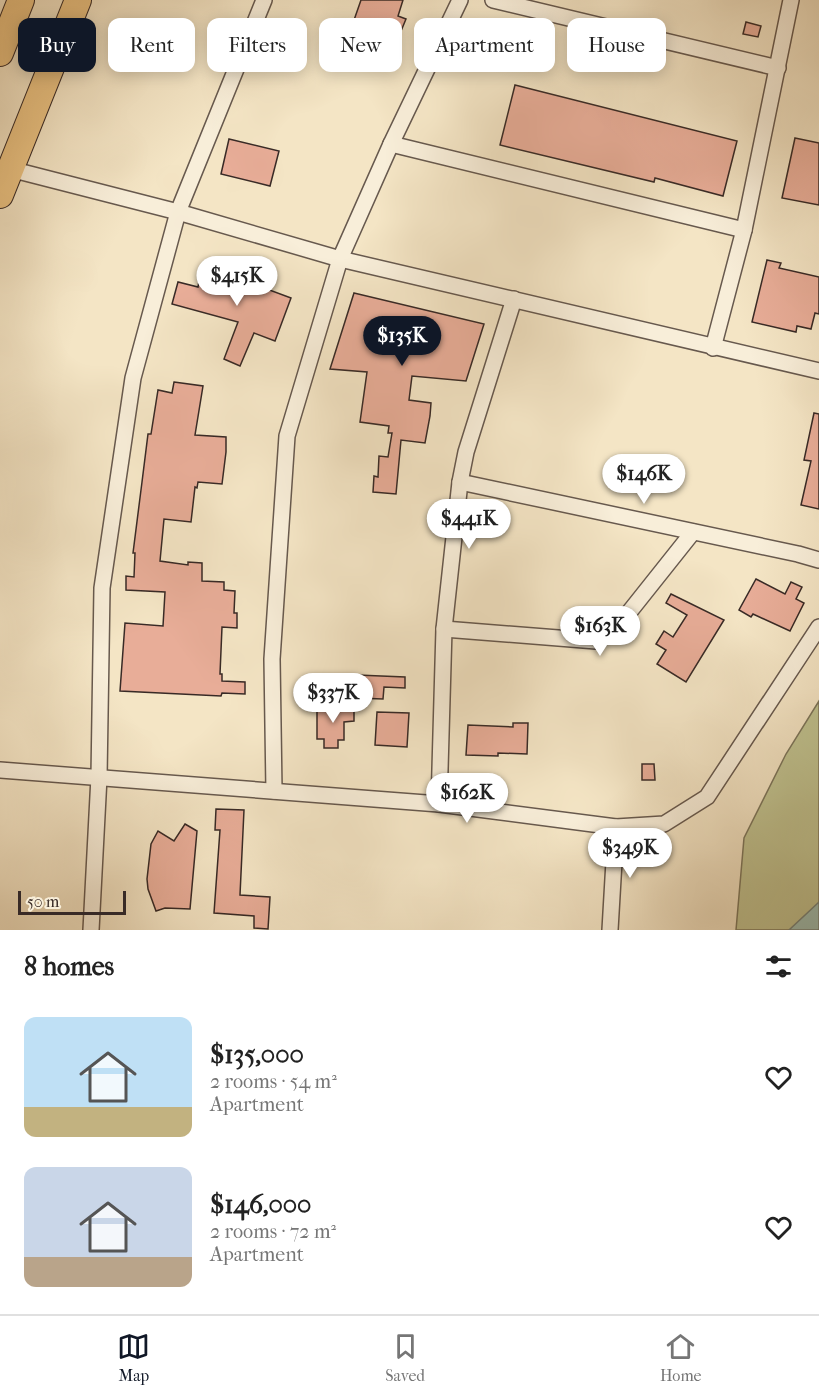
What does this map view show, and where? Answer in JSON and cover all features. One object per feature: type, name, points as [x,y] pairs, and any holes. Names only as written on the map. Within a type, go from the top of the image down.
[{"type":"main road","points":[[0,53],[21,0]]},
{"type":"main road","points":[[0,195],[78,0]]},
{"type":"street","points":[[91,930],[99,777],[102,588],[133,378],[178,212],[264,0]]},
{"type":"street","points":[[274,791],[272,658],[287,435],[340,259],[391,144],[460,0]]},
{"type":"street","points":[[493,0],[778,69]]},
{"type":"street","points":[[713,348],[744,230],[791,0]]},
{"type":"street","points":[[391,144],[744,230]]},
{"type":"street","points":[[10,169],[178,212],[340,259],[819,371]]},
{"type":"street","points":[[439,804],[444,629],[460,482],[466,452],[514,299]]},
{"type":"street","points":[[460,482],[819,560]]},
{"type":"street","points":[[444,629],[596,641],[615,630],[693,532]]},
{"type":"street","points":[[0,770],[439,804],[616,827],[664,824],[707,797],[819,627]]},
{"type":"street","points":[[610,930],[616,827]]},
{"type":"green space","points":[[819,701],[819,930],[736,930],[744,838],[786,754]]},
{"type":"water","points":[[819,902],[819,930],[789,930]]},
{"type":"building","points":[[361,0],[403,0],[398,16],[406,19],[402,29],[402,18],[355,18]]},
{"type":"building","points":[[746,22],[761,26],[758,37],[743,34]]},
{"type":"building","points":[[515,85],[737,141],[723,196],[655,178],[654,182],[500,145]]},
{"type":"building","points":[[795,138],[819,143],[819,205],[782,198]]},
{"type":"building","points":[[229,139],[279,151],[270,186],[221,174]]},
{"type":"building","points":[[767,260],[781,263],[779,268],[819,277],[819,314],[815,313],[811,329],[797,326],[796,332],[752,322]]},
{"type":"building","points":[[223,261],[244,267],[240,279],[291,298],[275,341],[254,333],[240,366],[224,359],[238,322],[172,304],[178,282],[198,287],[199,281],[216,286]]},
{"type":"building","points":[[354,293],[484,324],[466,381],[412,376],[409,400],[431,403],[430,416],[425,443],[401,440],[396,494],[373,492],[374,476],[378,477],[379,456],[388,457],[392,433],[388,433],[389,426],[360,422],[367,372],[330,369]]},
{"type":"building","points":[[174,382],[203,386],[195,435],[226,437],[226,452],[222,484],[198,482],[197,488],[195,487],[191,522],[164,519],[160,561],[188,565],[188,562],[202,563],[202,581],[224,582],[224,590],[235,591],[234,613],[237,613],[237,628],[222,627],[220,674],[222,674],[222,681],[245,682],[245,694],[222,693],[221,696],[120,691],[125,623],[163,626],[165,592],[126,590],[126,576],[134,577],[135,553],[133,553],[148,434],[151,434],[158,390],[172,393]]},
{"type":"building","points":[[814,413],[819,414],[819,509],[801,505],[811,461],[804,460]]},
{"type":"building","points":[[756,579],[785,594],[791,582],[802,587],[796,599],[804,603],[790,631],[753,614],[751,617],[739,610]]},
{"type":"building","points":[[671,594],[724,620],[686,682],[657,664],[666,650],[656,644],[664,631],[673,637],[687,615],[666,603]]},
{"type":"building","points":[[357,675],[405,677],[405,688],[384,687],[383,699],[356,698]]},
{"type":"building","points":[[317,706],[354,706],[354,721],[344,722],[344,740],[338,740],[338,748],[324,748],[324,739],[317,739]]},
{"type":"building","points":[[377,712],[409,713],[407,747],[375,745]]},
{"type":"building","points":[[513,723],[528,723],[527,754],[466,755],[468,725],[513,727]]},
{"type":"building","points":[[642,764],[654,764],[655,780],[642,780]]},
{"type":"building","points":[[216,809],[244,810],[240,895],[270,897],[268,929],[254,928],[254,916],[214,913],[220,830],[215,830]]},
{"type":"building","points":[[185,824],[197,831],[190,909],[165,908],[156,911],[147,879],[151,844],[158,831],[174,841]]}]
